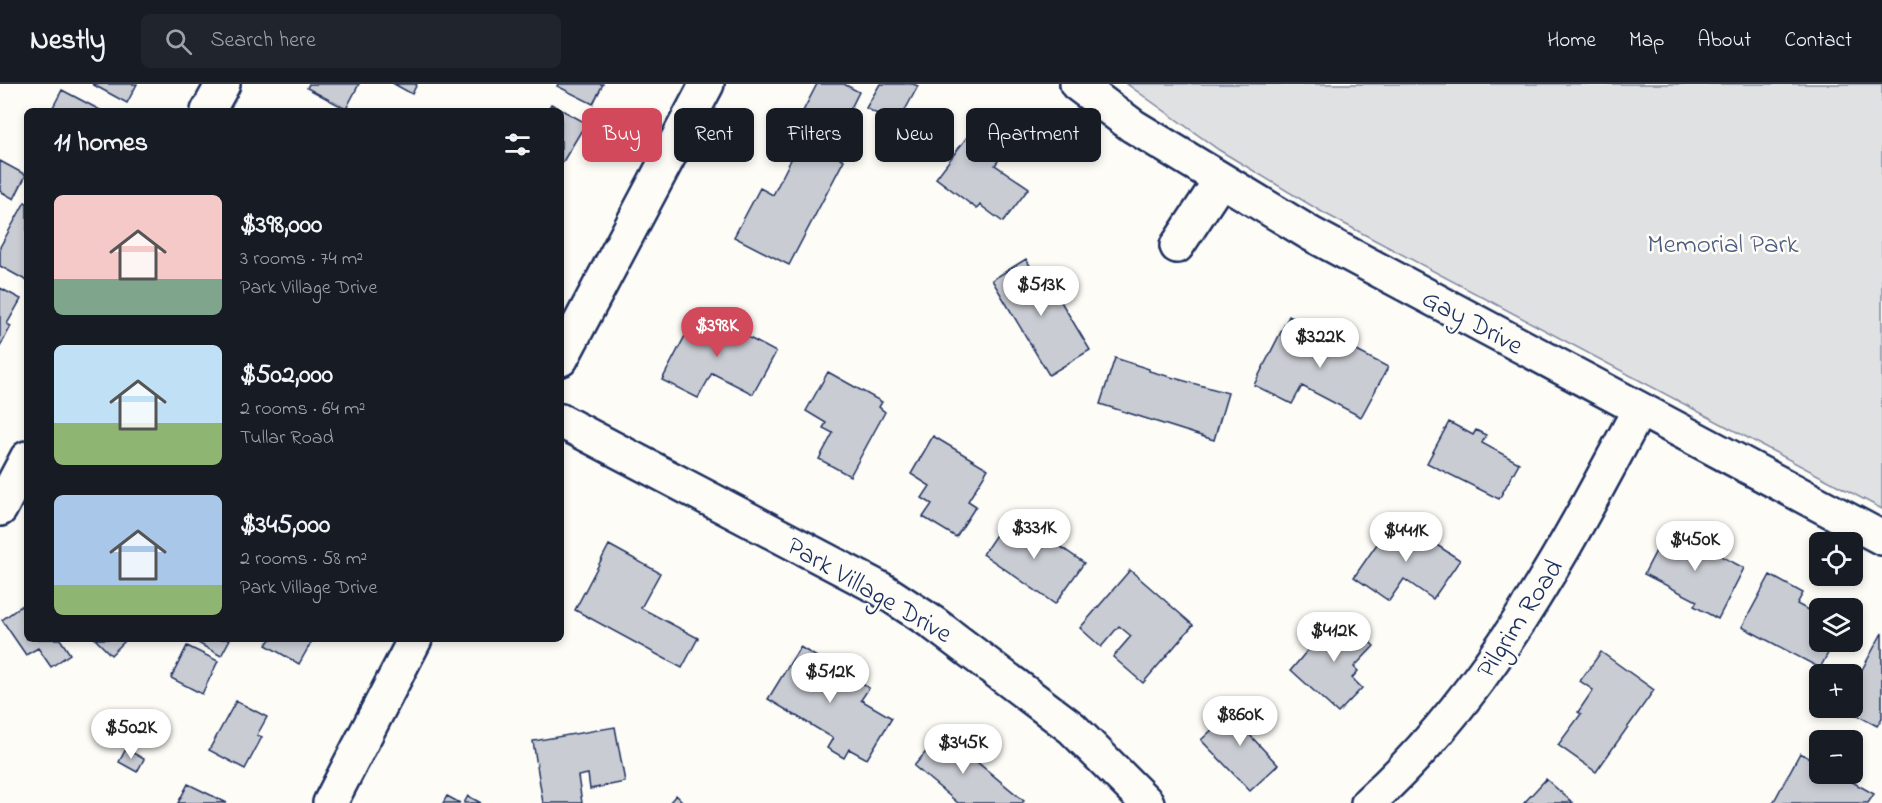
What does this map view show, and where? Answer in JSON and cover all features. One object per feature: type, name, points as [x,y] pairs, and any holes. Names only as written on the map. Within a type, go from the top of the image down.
[{"type":"street","points":[[210,108],[222,84]]},
{"type":"street","points":[[564,353],[707,84]]},
{"type":"street","name":"Gay Drive","points":[[1077,84],[1133,126],[1220,181],[1311,234],[1882,538]]},
{"type":"street","points":[[1177,246],[1220,181]]},
{"type":"street","name":"Pilgrim Road","points":[[1368,803],[1395,778],[1466,696],[1525,616],[1577,527],[1639,410]]},
{"type":"street","name":"Park Village Drive","points":[[564,424],[881,590],[933,622],[1072,728],[1148,803]]},
{"type":"street","points":[[0,509],[24,464]]},
{"type":"street","points":[[330,803],[413,642]]},
{"type":"green space","name":"Memorial Park","points":[[1127,84],[1882,84],[1882,509],[1322,212],[1219,150]]},
{"type":"building","points":[[92,84],[137,84],[127,103]]},
{"type":"building","points":[[309,84],[359,84],[347,108],[307,88]]},
{"type":"building","points":[[394,84],[417,84],[412,94]]},
{"type":"building","points":[[558,84],[603,84],[593,104],[557,86]]},
{"type":"building","points":[[817,84],[844,84],[859,92],[851,108],[805,108]]},
{"type":"building","points":[[880,84],[918,86],[906,108],[875,108],[875,113],[866,108]]},
{"type":"building","points":[[62,90],[96,108],[53,108]]},
{"type":"building","points":[[564,111],[582,121],[582,130],[564,160]]},
{"type":"building","points":[[966,138],[966,162],[997,162],[995,165],[1029,188],[1003,222],[980,205],[977,209],[936,178],[948,162],[954,162],[954,154]]},
{"type":"building","points":[[0,161],[24,174],[24,179],[14,199],[0,191]]},
{"type":"building","points":[[790,162],[843,162],[789,265],[734,237],[760,188],[773,195]]},
{"type":"building","points":[[24,204],[24,279],[0,266],[0,247]]},
{"type":"building","points":[[1026,259],[1044,289],[1051,285],[1090,350],[1049,375],[992,280]]},
{"type":"building","points":[[0,288],[21,299],[7,324],[11,326],[0,347]]},
{"type":"building","points":[[698,311],[776,352],[753,394],[712,373],[698,398],[662,380]]},
{"type":"building","points":[[1289,316],[1388,367],[1361,417],[1302,386],[1292,404],[1254,385]]},
{"type":"building","points":[[1115,358],[1149,369],[1149,371],[1228,393],[1214,440],[1100,404]]},
{"type":"building","points":[[828,372],[882,402],[879,407],[885,412],[850,476],[819,459],[833,433],[823,428],[826,423],[806,411]]},
{"type":"building","points":[[1449,422],[1473,435],[1476,430],[1486,435],[1482,443],[1519,463],[1499,499],[1427,463]]},
{"type":"building","points":[[933,436],[988,469],[968,501],[976,506],[956,537],[923,517],[932,504],[922,498],[930,486],[911,474]]},
{"type":"building","points":[[1008,517],[1032,534],[1035,529],[1084,563],[1055,604],[983,554]]},
{"type":"building","points":[[1395,518],[1460,560],[1433,599],[1404,579],[1389,601],[1354,577]]},
{"type":"building","points":[[1668,528],[1744,568],[1718,619],[1694,606],[1697,601],[1644,574]]},
{"type":"building","points":[[609,545],[660,573],[641,608],[698,638],[682,668],[575,610]]},
{"type":"building","points":[[1130,570],[1193,625],[1143,683],[1113,657],[1131,636],[1119,626],[1101,647],[1080,628]]},
{"type":"building","points":[[1770,575],[1803,593],[1797,604],[1809,611],[1809,652],[1829,652],[1822,664],[1812,664],[1742,627]]},
{"type":"building","points":[[24,604],[24,642],[62,642],[70,654],[51,667],[38,648],[26,655],[2,620]]},
{"type":"building","points":[[1339,613],[1374,646],[1354,667],[1358,671],[1352,678],[1362,688],[1338,713],[1291,670]]},
{"type":"building","points":[[1882,633],[1882,718],[1877,726],[1862,718],[1863,668]]},
{"type":"building","points":[[98,642],[124,642],[111,655]]},
{"type":"building","points":[[196,642],[228,642],[221,656]]},
{"type":"building","points":[[268,642],[311,642],[299,664],[266,645]]},
{"type":"building","points":[[187,646],[218,661],[202,694],[171,678]]},
{"type":"building","points":[[800,647],[869,688],[861,700],[892,718],[867,759],[849,749],[844,758],[827,748],[833,738],[768,699]]},
{"type":"building","points":[[1601,652],[1654,690],[1596,772],[1558,745],[1581,714],[1578,712],[1593,690],[1580,681]]},
{"type":"building","points":[[236,701],[267,717],[257,735],[262,737],[245,769],[209,750]]},
{"type":"building","points":[[1243,701],[1261,720],[1247,732],[1278,765],[1250,791],[1201,740]]},
{"type":"building","points":[[615,727],[625,782],[590,789],[588,774],[578,776],[582,803],[543,803],[533,741]]},
{"type":"building","points":[[942,733],[1024,801],[1022,803],[958,803],[914,766]]},
{"type":"building","points":[[126,749],[144,759],[137,772],[119,762]]},
{"type":"building","points":[[1800,753],[1809,758],[1809,784],[1856,784],[1874,794],[1868,803],[1773,803]]},
{"type":"building","points":[[1546,779],[1573,803],[1524,803]]},
{"type":"building","points":[[188,784],[227,803],[178,803]]},
{"type":"building","points":[[676,795],[684,803],[669,803]]},
{"type":"building","points":[[447,796],[460,803],[443,803]]},
{"type":"building","points":[[468,796],[481,803],[464,803]]}]
